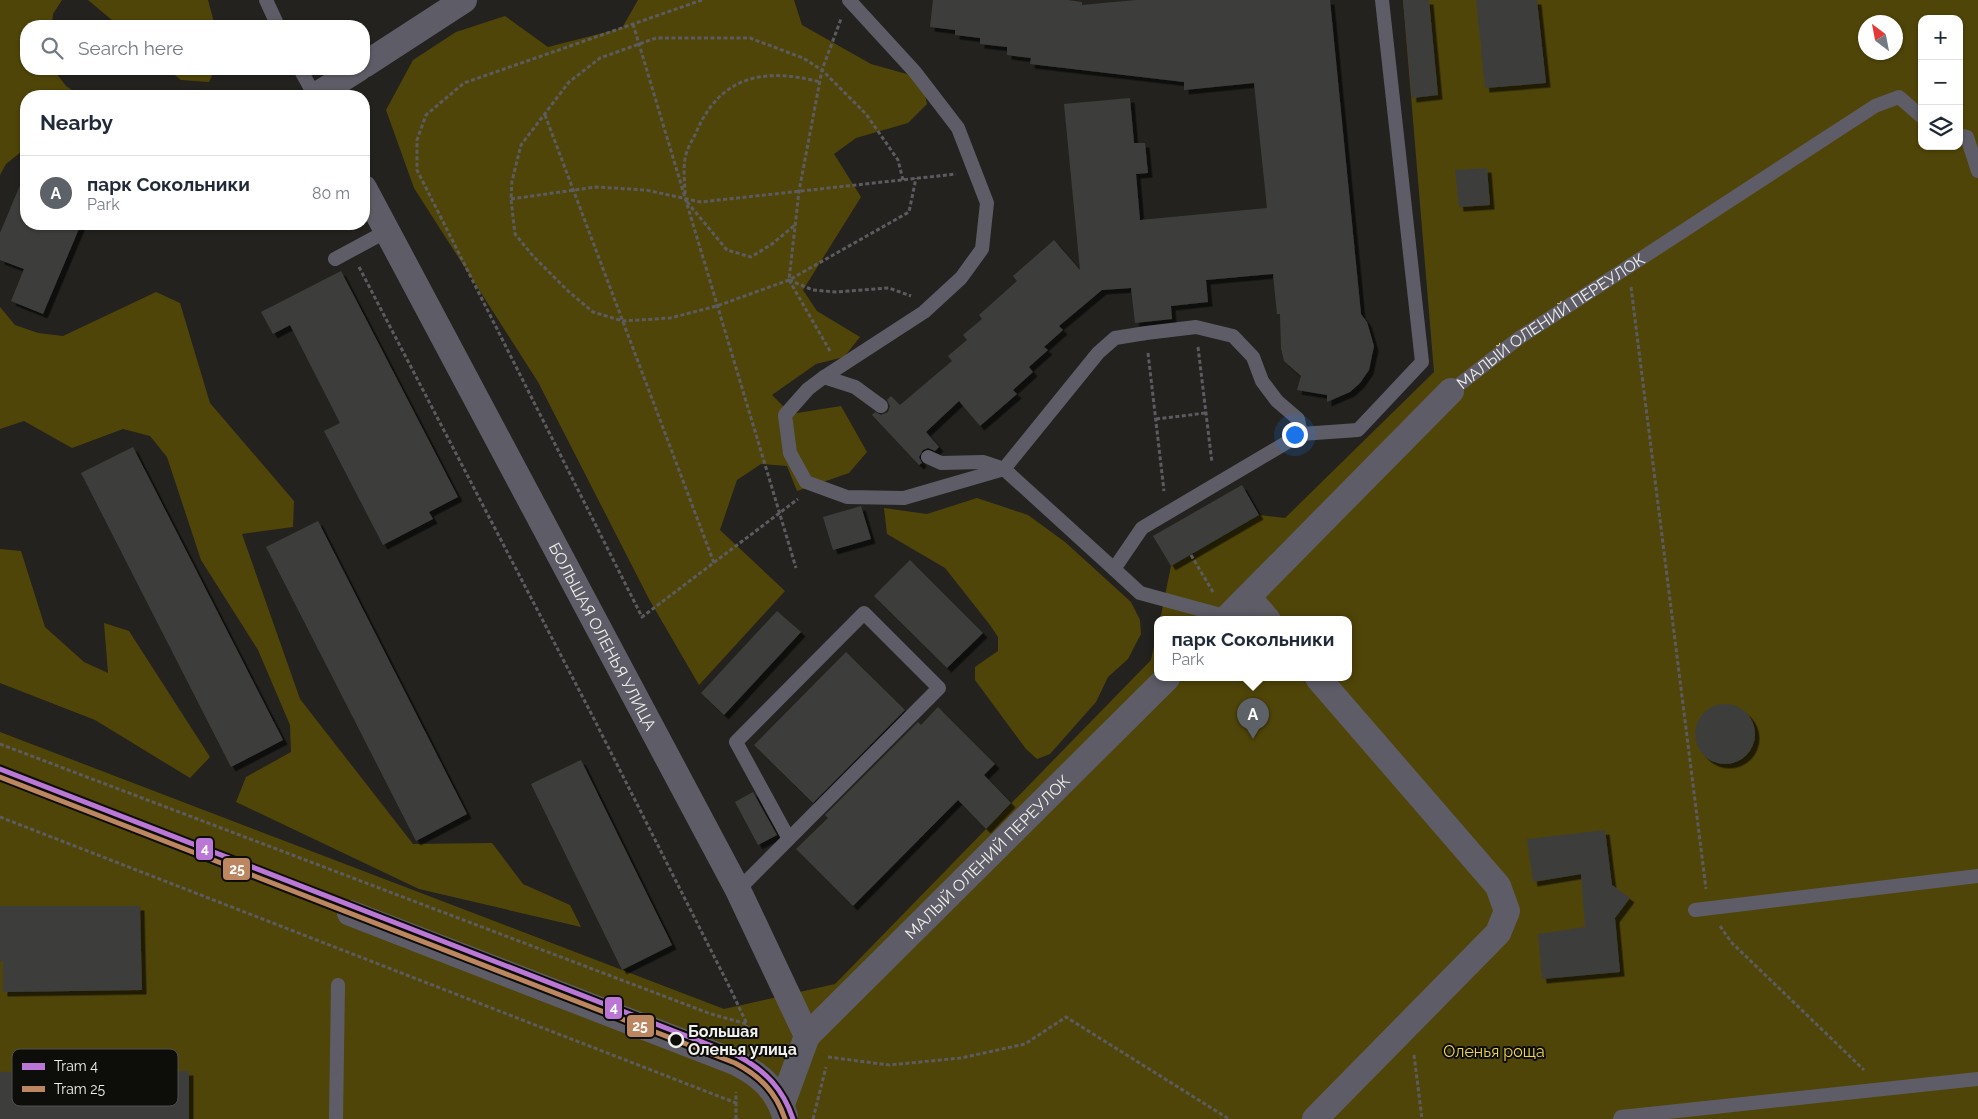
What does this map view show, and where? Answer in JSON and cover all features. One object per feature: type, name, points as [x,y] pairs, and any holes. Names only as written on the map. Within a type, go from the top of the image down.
[{"type":"street","points":[[370,61],[464,0]]},
{"type":"street","points":[[325,90],[348,75]]},
{"type":"street","name":"БОЛЬШАЯ ОЛЕНЬЯ УЛИЦА","points":[[370,199],[738,890],[807,1036]]},
{"type":"street","name":"МАЛЫЙ ОЛЕНИЙ ПЕРЕУЛОК","points":[[1229,616],[1451,391]]},
{"type":"street","points":[[1248,597],[1265,616]]},
{"type":"street","name":"МАЛЫЙ ОЛЕНИЙ ПЕРЕУЛОК","points":[[807,1036],[1164,681]]},
{"type":"street","points":[[1315,1119],[1498,933],[1507,911],[1498,886],[1321,681]]},
{"type":"street","points":[[350,913],[737,1063],[761,1077],[784,1112]]},
{"type":"street","points":[[784,1112],[807,1036]]},
{"type":"lane","points":[[266,0],[275,20]]},
{"type":"lane","points":[[848,0],[915,72],[952,121],[976,171],[988,203],[982,249],[961,278],[924,312],[824,376],[808,389],[785,416],[790,453],[806,482],[847,497],[904,498],[1004,469],[1098,353],[1115,338],[1196,327],[1233,336],[1253,357],[1262,381],[1277,401],[1298,419],[1301,434]]},
{"type":"lane","points":[[1114,569],[1142,528],[1301,434],[1358,430],[1422,362],[1382,0]]},
{"type":"lane","points":[[303,75],[312,90]]},
{"type":"lane","name":"МАЛЫЙ ОЛЕНИЙ ПЕРЕУЛОК","points":[[1451,391],[1518,338],[1875,106],[1899,98],[1918,114]]},
{"type":"lane","points":[[1963,136],[1967,137],[1978,171]]},
{"type":"lane","points":[[335,259],[387,231]]},
{"type":"lane","points":[[824,376],[855,387],[881,406]]},
{"type":"lane","points":[[928,457],[941,464],[983,462],[1004,469],[1140,594],[1216,616]]},
{"type":"lane","points":[[738,890],[789,839],[939,688],[864,613],[736,742],[789,839]]},
{"type":"lane","points":[[1702,909],[1978,876]]},
{"type":"lane","points":[[336,1119],[338,985]]},
{"type":"lane","points":[[1620,1119],[1622,1117],[1978,1079]]},
{"type":"path","points":[[702,0],[464,83],[426,115],[417,140],[417,170],[642,618],[816,486]]},
{"type":"path","points":[[838,366],[789,280],[799,191],[822,70],[842,17]]},
{"type":"path","points":[[633,24],[796,568]]},
{"type":"path","points":[[903,180],[898,160],[866,114],[822,70],[803,58],[750,38],[656,38],[600,58],[568,82],[521,145],[512,181],[511,199],[515,234],[533,256],[568,291],[593,312],[623,322],[670,318],[717,306],[789,280],[909,212],[916,178]]},
{"type":"path","points":[[795,225],[772,244],[751,257],[727,250],[686,199],[685,159],[701,120],[727,88],[762,75],[793,75],[820,82]]},
{"type":"path","points":[[545,114],[714,562]]},
{"type":"path","points":[[511,199],[596,186],[646,190],[701,202],[976,171]]},
{"type":"path","points":[[351,251],[591,712],[732,991]]},
{"type":"path","points":[[1628,267],[1702,909],[1732,942],[1882,1088]]},
{"type":"path","points":[[789,280],[813,290],[836,292],[890,288],[911,296],[924,312]]},
{"type":"path","points":[[1196,327],[1215,485]]},
{"type":"path","points":[[1146,333],[1167,514]]},
{"type":"path","points":[[1156,419],[1206,413]]},
{"type":"path","points":[[1191,554],[1224,616]]},
{"type":"path","points":[[0,744],[711,1014],[747,1024]]},
{"type":"path","points":[[0,817],[736,1103]]},
{"type":"path","points":[[814,1119],[828,1057],[889,1065],[961,1058],[1026,1044],[1066,1017],[1229,1119]]},
{"type":"path","points":[[1409,1022],[1422,1119]]},
{"type":"green space","points":[[0,0],[62,0],[53,14],[52,20],[20,20],[20,75],[58,75],[66,86],[72,90],[20,90],[20,153],[6,164],[0,175]]},
{"type":"green space","points":[[88,0],[208,0],[213,20],[112,20]]},
{"type":"green space","points":[[638,0],[794,0],[802,25],[871,64],[921,78],[927,104],[908,123],[856,138],[834,154],[861,197],[803,290],[817,311],[860,337],[844,357],[816,364],[772,395],[791,414],[841,406],[867,452],[849,473],[797,491],[787,466],[761,464],[737,480],[720,530],[785,591],[699,685],[649,599],[538,382],[414,188],[386,110],[413,60],[456,32],[505,16],[548,47],[622,28]]},
{"type":"green space","name":"Оленья роща","points":[[1403,0],[1978,0],[1978,1119],[0,1119],[0,732],[724,1009],[835,984],[1151,660],[1154,646],[1154,681],[1352,681],[1352,616],[1161,616],[1171,566],[1259,515],[1285,518],[1434,372]]},
{"type":"green space","points":[[175,75],[212,75],[209,82],[181,80]]},
{"type":"green space","points":[[156,292],[180,303],[210,403],[294,501],[293,527],[242,534],[300,699],[413,844],[492,843],[523,884],[570,905],[581,927],[419,889],[236,802],[246,777],[291,752],[290,725],[258,650],[201,560],[167,457],[150,436],[123,429],[72,448],[24,421],[0,429],[0,307],[15,325],[38,333],[63,336]]},
{"type":"green space","points":[[977,498],[1028,515],[1065,542],[1131,602],[1140,620],[1141,634],[1128,659],[1108,677],[1096,702],[1050,754],[1037,759],[1026,749],[975,680],[975,667],[998,651],[998,637],[990,625],[945,568],[887,534],[884,508],[927,514]]},
{"type":"green space","points":[[0,549],[21,551],[45,627],[84,662],[108,673],[104,623],[129,631],[210,757],[190,778],[95,720],[0,683]]},
{"type":"building","points":[[933,0],[1068,0],[1082,2],[1082,5],[1136,0],[1330,0],[1361,314],[1367,322],[1374,346],[1369,370],[1360,383],[1350,392],[1327,402],[1327,395],[1297,390],[1301,376],[1284,361],[1281,348],[1280,314],[1277,314],[1273,274],[1206,280],[1208,302],[1171,306],[1172,319],[1135,323],[1131,288],[1102,290],[1059,326],[1063,330],[1044,347],[1048,350],[1029,367],[1033,372],[1013,390],[1017,394],[980,426],[959,401],[926,432],[939,447],[935,451],[928,448],[923,450],[919,457],[922,463],[919,465],[872,415],[875,412],[881,415],[888,412],[890,406],[887,400],[891,396],[900,405],[952,361],[948,356],[967,340],[963,335],[982,319],[979,315],[1017,281],[1013,276],[1054,240],[1080,270],[1064,104],[1130,98],[1134,143],[1145,143],[1148,173],[1136,174],[1140,220],[1267,208],[1254,83],[1184,90],[1184,82],[1030,64],[1031,58],[1007,55],[1007,47],[980,44],[980,38],[955,35],[955,30],[930,27]]},
{"type":"building","points":[[1403,0],[1429,0],[1438,95],[1412,98]]},
{"type":"building","points":[[1476,0],[1537,0],[1546,83],[1485,88]]},
{"type":"building","points":[[1487,168],[1490,205],[1459,207],[1455,170]]},
{"type":"building","points":[[20,185],[20,230],[78,230],[43,314],[11,301],[24,269],[0,260],[0,233]]},
{"type":"building","points":[[341,271],[458,497],[429,512],[433,519],[383,545],[324,431],[340,423],[290,325],[273,334],[261,312]]},
{"type":"building","points":[[133,447],[283,740],[231,767],[81,473]]},
{"type":"building","points":[[1242,485],[1259,515],[1171,566],[1153,536]]},
{"type":"building","points":[[861,506],[871,539],[833,550],[823,517]]},
{"type":"building","points":[[318,521],[467,814],[416,841],[266,547]]},
{"type":"building","points":[[910,560],[983,633],[947,668],[874,596]]},
{"type":"building","points":[[777,611],[801,632],[724,715],[701,693]]},
{"type":"building","points":[[846,652],[905,710],[813,803],[754,745]]},
{"type":"building","points":[[1725,704],[1741,709],[1746,713],[1750,718],[1755,734],[1750,750],[1746,755],[1741,759],[1725,764],[1709,759],[1704,755],[1700,750],[1695,734],[1700,718],[1704,713],[1709,709]]},
{"type":"building","points":[[938,707],[995,764],[984,775],[1011,803],[986,829],[958,800],[853,906],[796,849],[828,818],[825,815],[918,722],[921,725]]},
{"type":"building","points":[[581,760],[672,945],[622,970],[531,784]]},
{"type":"building","points":[[753,792],[777,835],[758,845],[735,802]]},
{"type":"building","points":[[1605,830],[1612,885],[1630,898],[1615,918],[1620,972],[1542,979],[1538,934],[1585,927],[1581,874],[1533,882],[1527,839]]},
{"type":"building","points":[[0,906],[140,906],[142,990],[3,992],[3,961],[0,962]]},
{"type":"building","points":[[178,1071],[189,1071],[189,1119],[0,1119],[0,1072],[12,1072],[12,1106],[178,1106]]},
{"type":"tram line","name":"4","points":[[0,769],[738,1056],[757,1068],[779,1090],[793,1119]]},
{"type":"tram line","name":"25","points":[[0,777],[735,1063],[752,1073],[766,1086],[777,1101],[785,1119]]},
{"type":"place","name":"парк Сокольники","points":[[1253,739]]},
{"type":"place","name":"Большая Оленья улица","points":[[676,1040]]}]
